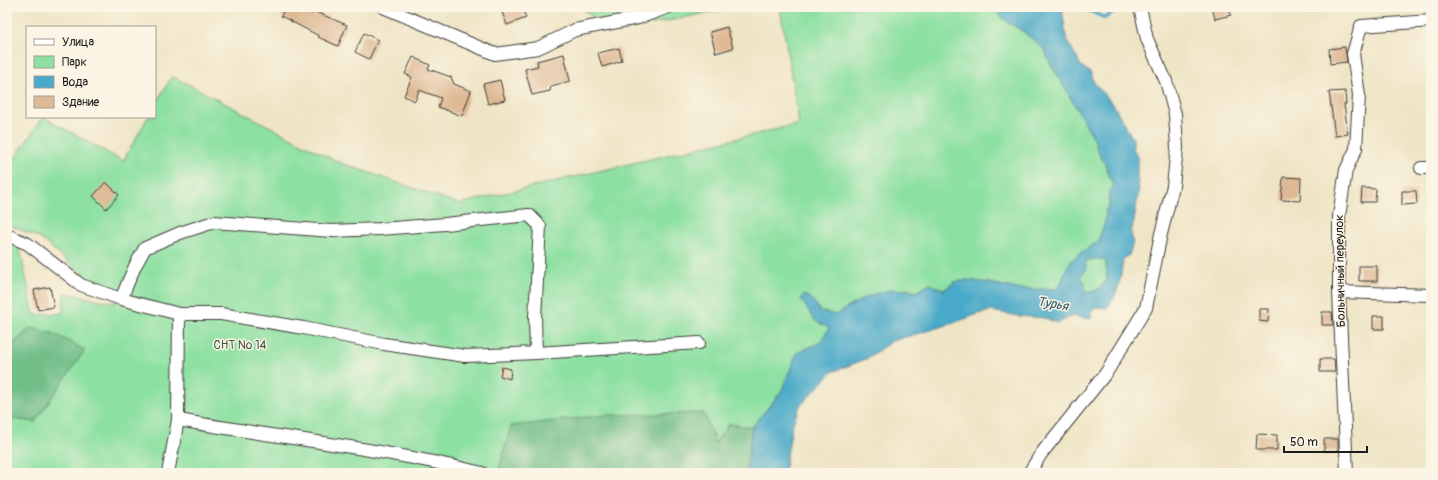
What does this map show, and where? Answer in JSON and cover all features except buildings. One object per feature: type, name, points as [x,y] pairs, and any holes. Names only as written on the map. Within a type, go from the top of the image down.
[{"type":"street","points":[[383,7],[495,54],[538,48],[575,30],[638,18],[669,7]]},
{"type":"street","points":[[1029,473],[1041,454],[1106,373],[1146,308],[1160,234],[1173,186],[1177,148],[1175,114],[1166,81],[1147,39],[1140,7]]},
{"type":"street","name":"Больничный переулок","points":[[1347,473],[1339,292],[1339,216],[1346,170],[1356,149],[1359,95],[1353,54],[1360,26],[1431,21]]},
{"type":"street","points":[[121,299],[135,266],[145,248],[180,233],[214,222],[331,230],[380,229],[438,225],[529,215],[540,226],[535,317],[536,353]]},
{"type":"street","points":[[7,235],[28,244],[80,285],[121,299],[179,314],[221,314],[384,344],[464,356],[699,343]]},
{"type":"street","points":[[1339,292],[1431,295]]},
{"type":"street","points":[[168,473],[178,420],[179,314]]},
{"type":"street","points":[[178,420],[408,457],[482,473]]},
{"type":"green space","points":[[751,7],[711,12],[614,32],[581,8]]},
{"type":"green space","name":"СНТ № 14","points":[[780,7],[993,7],[1006,21],[1024,32],[1045,50],[1049,61],[1095,140],[1098,152],[1105,164],[1113,186],[1109,192],[1109,206],[1106,209],[1105,222],[1098,242],[1073,259],[1067,267],[1060,284],[1055,289],[1017,289],[967,280],[955,282],[944,290],[930,284],[916,292],[906,289],[854,303],[836,315],[820,311],[812,299],[829,328],[821,342],[797,353],[781,392],[752,427],[729,424],[715,443],[512,426],[498,473],[7,473],[7,418],[35,422],[30,328],[7,350],[7,240],[19,245],[34,315],[63,313],[64,293],[116,303],[116,292],[88,279],[40,238],[7,224],[7,170],[42,118],[123,161],[147,118],[156,118],[156,103],[172,76],[338,162],[459,204],[799,124]]},
{"type":"green space","points":[[1091,259],[1103,259],[1106,261],[1107,280],[1093,292],[1086,292],[1085,284],[1081,276],[1086,268],[1085,262]]},
{"type":"green space","points":[[30,328],[53,333],[85,350],[35,422],[7,418],[7,350]]},
{"type":"green space","points":[[704,413],[715,443],[729,424],[752,427],[746,473],[498,473],[511,426],[605,415]]},
{"type":"water","name":"Турья","points":[[993,7],[1062,7],[1066,37],[1081,66],[1091,73],[1094,83],[1113,104],[1133,139],[1133,148],[1138,159],[1137,177],[1139,189],[1131,232],[1133,242],[1129,255],[1123,259],[1117,291],[1111,303],[1107,308],[1096,307],[1091,311],[1091,319],[1072,316],[1058,323],[1044,318],[1018,316],[991,311],[892,341],[866,359],[832,372],[800,406],[792,426],[784,473],[746,473],[752,427],[781,392],[797,353],[821,342],[829,328],[815,321],[801,299],[804,295],[812,299],[820,311],[836,315],[864,298],[874,294],[894,290],[916,292],[930,284],[944,290],[955,282],[967,280],[1017,289],[1055,289],[1060,284],[1066,268],[1071,261],[1098,242],[1105,222],[1106,209],[1109,206],[1109,192],[1113,186],[1105,164],[1098,152],[1095,140],[1049,61],[1045,50],[1024,32],[1006,21]],"holes":[[[1091,259],[1103,259],[1106,261],[1107,280],[1095,291],[1086,292],[1085,284],[1081,276],[1087,269],[1085,262]]]},
{"type":"waterway","points":[[1081,7],[1105,18],[1119,7]]}]
